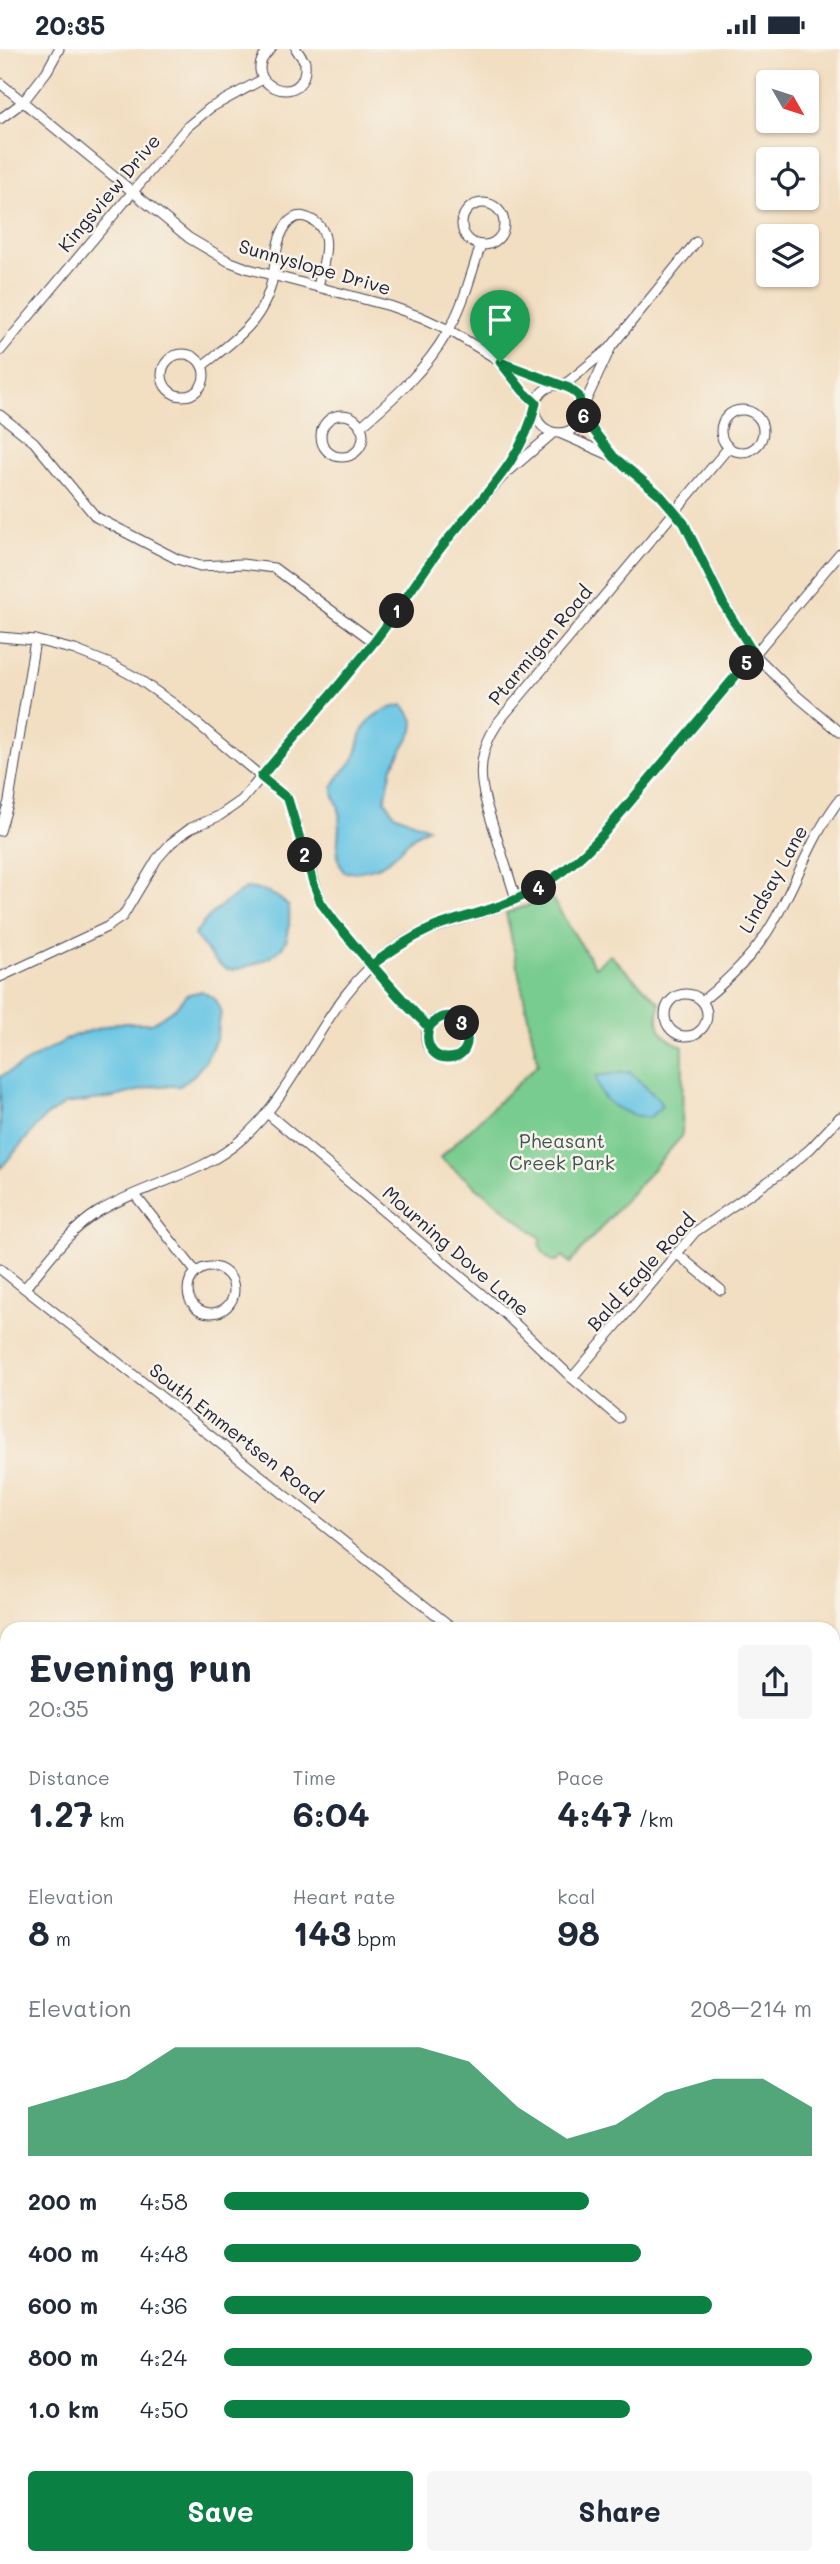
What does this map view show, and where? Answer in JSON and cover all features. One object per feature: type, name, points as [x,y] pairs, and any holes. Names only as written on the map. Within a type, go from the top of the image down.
[{"type":"street","points":[[0,119],[23,102],[53,63],[59,49]]},
{"type":"street","points":[[271,49],[263,57],[261,64],[263,79],[268,85],[281,91],[295,87],[304,77],[305,62],[296,49]]},
{"type":"street","name":"Kingsview Drive","points":[[0,351],[187,127],[210,108],[263,79]]},
{"type":"street","name":"Sunnyslope Drive","points":[[0,83],[207,250],[238,265],[390,306],[449,330],[500,362],[561,385]]},
{"type":"street","points":[[482,203],[500,212],[503,225],[494,242],[481,245],[468,239],[462,227],[465,213],[482,203]]},
{"type":"street","points":[[202,366],[239,337],[258,317],[268,297],[280,239],[286,225],[294,217],[303,216],[322,228],[326,236],[327,246],[318,287]]},
{"type":"street","points":[[0,977],[107,927],[123,916],[157,859],[171,843],[191,828],[243,800],[374,642],[437,553],[502,477],[522,443],[545,389],[561,385],[611,347],[696,242]]},
{"type":"street","points":[[360,427],[404,389],[449,330],[481,245]]},
{"type":"street","points":[[502,477],[556,433],[576,426],[611,347]]},
{"type":"street","points":[[185,354],[192,356],[202,366],[204,379],[192,393],[173,393],[164,383],[163,369],[172,357],[185,354]]},
{"type":"street","name":"Sunnyslope Drive","points":[[500,362],[535,408]]},
{"type":"street","points":[[561,385],[574,391],[582,411],[614,457],[675,510],[693,538],[724,605],[754,654],[791,691],[840,732]]},
{"type":"street","points":[[535,408],[540,425],[614,457]]},
{"type":"street","points":[[741,410],[754,414],[762,424],[759,443],[742,452],[729,447],[722,428],[728,416],[741,410]]},
{"type":"street","points":[[0,415],[34,442],[96,517],[177,559],[200,566],[242,564],[274,568],[374,642]]},
{"type":"street","points":[[336,415],[350,417],[360,427],[360,446],[350,455],[331,454],[323,444],[321,430],[325,423],[336,415]]},
{"type":"street","name":"Ptarmigan Road","points":[[516,899],[481,788],[481,764],[488,740],[500,720],[729,447]]},
{"type":"street","points":[[25,1288],[82,1224],[112,1204],[198,1168],[242,1139],[267,1113],[338,1005],[372,965],[401,944],[431,929],[516,899],[551,881],[591,848],[840,553]]},
{"type":"street","points":[[0,637],[35,641],[87,654],[137,678],[174,704],[288,799],[321,903],[415,1015],[430,1026]]},
{"type":"street","points":[[0,831],[9,801],[35,641]]},
{"type":"street","name":"Lindsay Lane","points":[[702,1001],[749,956],[771,927],[821,827],[840,799]]},
{"type":"street","points":[[690,995],[702,1001],[707,1014],[706,1021],[698,1032],[685,1036],[672,1030],[668,1025],[666,1012],[672,1000],[690,995]]},
{"type":"street","points":[[446,1016],[459,1020],[467,1030],[465,1049],[453,1057],[439,1056],[429,1046],[427,1032],[430,1026],[446,1016]]},
{"type":"street","name":"Mourning Dove Lane","points":[[267,1113],[495,1306],[618,1418]]},
{"type":"street","name":"Bald Eagle Road","points":[[572,1378],[695,1232],[782,1172],[810,1149],[840,1117]]},
{"type":"street","points":[[135,1195],[196,1272]]},
{"type":"street","points":[[676,1253],[721,1290]]},
{"type":"street","points":[[210,1266],[218,1267],[231,1276],[235,1291],[229,1305],[215,1313],[201,1311],[195,1306],[188,1293],[191,1278],[196,1272],[210,1266]]},
{"type":"street","name":"South Emmertsen Road","points":[[0,1269],[446,1622]]},
{"type":"green space","name":"Pheasant Creek Park","points":[[549,894],[595,967],[610,955],[660,1003],[658,1019],[661,1030],[669,1039],[683,1046],[682,1136],[570,1263],[563,1256],[557,1261],[551,1261],[539,1244],[542,1239],[440,1158],[538,1064],[506,913]]},
{"type":"water","points":[[404,705],[414,721],[413,731],[392,767],[385,800],[394,814],[428,828],[412,838],[382,865],[363,871],[344,872],[338,858],[340,817],[333,793],[334,784],[354,759],[362,732],[372,718],[393,707]]},
{"type":"water","points":[[247,888],[270,893],[289,907],[288,931],[283,946],[270,957],[236,970],[229,970],[215,960],[194,935],[218,909]]},
{"type":"water","points":[[202,991],[215,999],[221,1012],[216,1039],[206,1060],[195,1074],[180,1086],[156,1086],[115,1097],[65,1104],[44,1118],[0,1169],[0,1077],[73,1036],[117,1023],[152,1023],[175,1008],[186,995]]},
{"type":"water","points":[[630,1072],[662,1106],[649,1118],[622,1111],[601,1094],[596,1076]]},
{"type":"route","points":[[500,362],[536,403],[535,413],[517,452],[502,477],[437,553],[374,642],[261,777],[288,799],[321,903],[335,922],[415,1015],[430,1026],[427,1032],[429,1046],[433,1052],[446,1058],[460,1054],[465,1049],[468,1036],[464,1024],[446,1016],[434,1021],[430,1026],[425,1024],[415,1015],[372,965],[408,940],[431,929],[492,909],[535,890],[578,860],[604,833],[754,654],[724,605],[684,523],[660,495],[614,457],[582,414],[583,407],[579,396],[569,388],[500,362]]}]
